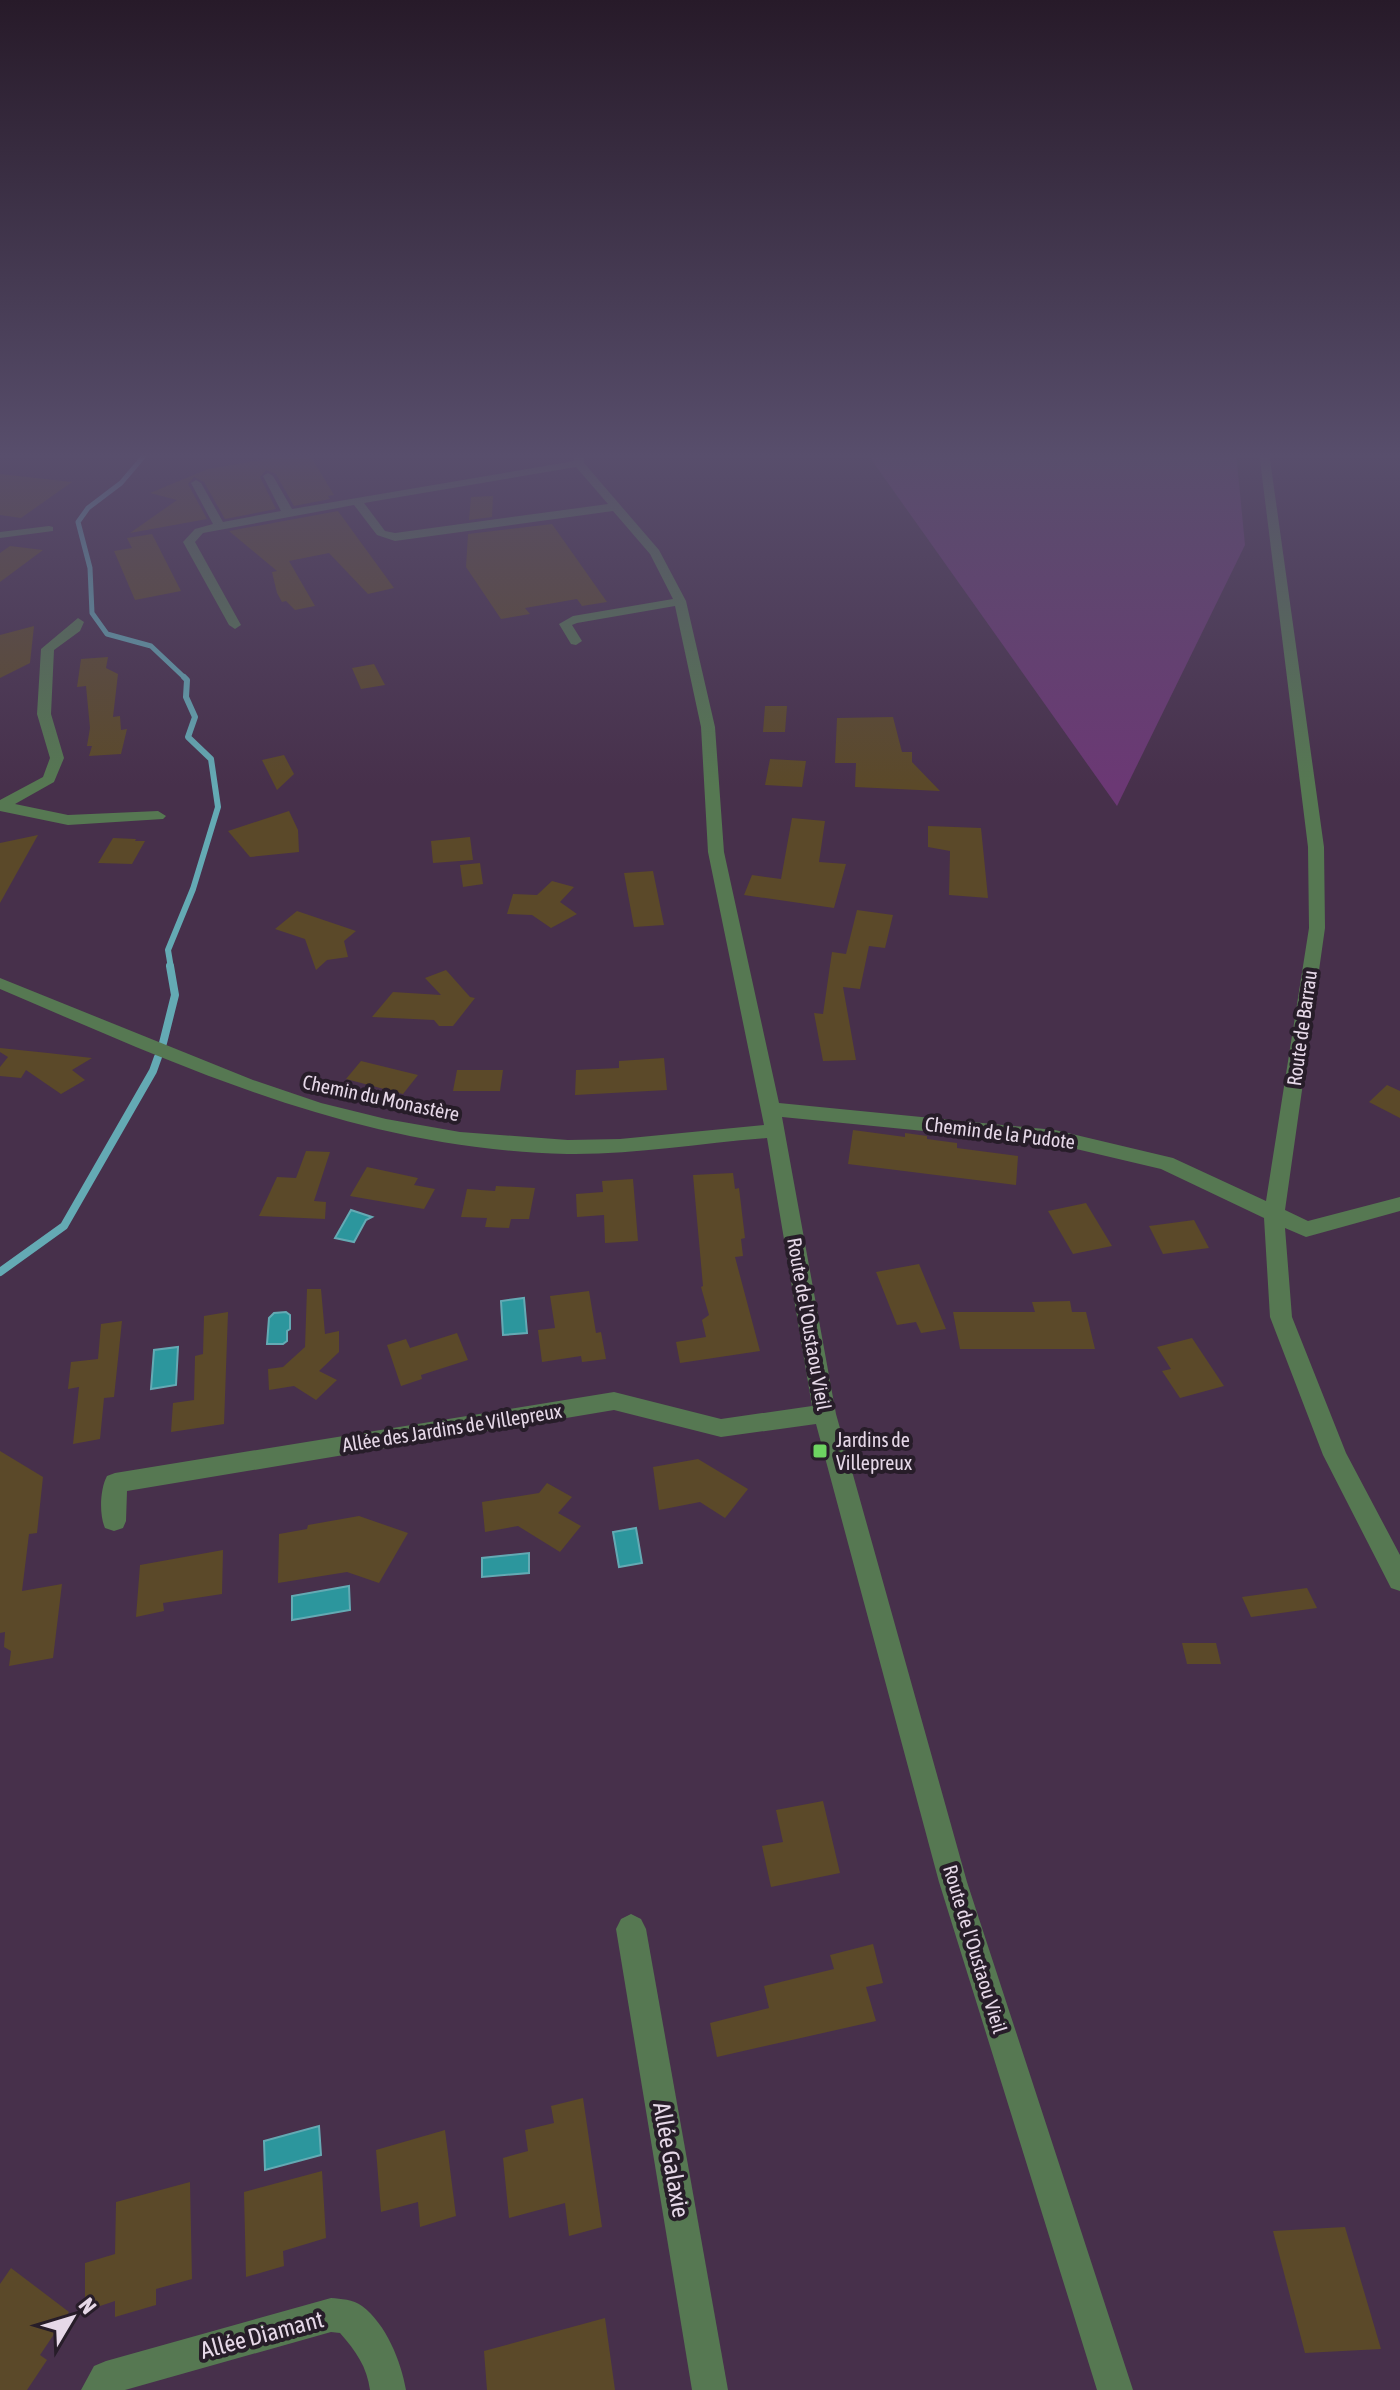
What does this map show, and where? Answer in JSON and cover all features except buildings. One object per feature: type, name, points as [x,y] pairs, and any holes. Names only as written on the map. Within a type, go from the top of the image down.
[{"type":"street","points":[[201,564],[235,625]]},
{"type":"street","name":"Route de l'Oustaou Vieil","points":[[660,564],[680,601],[708,727],[716,852],[773,1120],[825,1414],[953,1882],[1115,2390]]},
{"type":"street","name":"Route de Barrau","points":[[1279,564],[1316,847],[1317,928],[1274,1213],[1281,1317],[1335,1455],[1400,1580]]},
{"type":"street","points":[[576,641],[565,624],[573,620],[680,601]]},
{"type":"street","points":[[0,805],[49,779],[57,758],[44,714],[48,649],[75,628],[78,622]]},
{"type":"street","points":[[0,805],[68,820],[158,816]]},
{"type":"street","name":"Chemin du Monastère","points":[[0,983],[283,1098],[379,1123],[467,1139],[569,1147],[677,1141],[773,1120]]},
{"type":"street","name":"Chemin de la Pudote","points":[[773,1120],[1055,1137],[1166,1163],[1306,1229],[1400,1204]]},
{"type":"street","name":"Allée des Jardins de Villepreux","points":[[114,1521],[115,1483],[614,1401],[721,1428],[825,1414]]},
{"type":"street","name":"Allée Galaxie","points":[[631,1929],[710,2390]]},
{"type":"street","name":"Allée Diamant","points":[[99,2390],[106,2378],[331,2315],[349,2317],[372,2342],[387,2378],[388,2390]]},
{"type":"shaded area","points":[[945,564],[1236,564],[1117,806]]},
{"type":"shaded area","points":[[351,1210],[372,1217],[366,1220],[354,1242],[335,1238]]},
{"type":"shaded area","points":[[524,1298],[527,1333],[503,1335],[501,1301]]},
{"type":"shaded area","points":[[286,1312],[290,1315],[287,1341],[267,1344],[269,1318],[274,1313]]},
{"type":"shaded area","points":[[178,1347],[176,1385],[151,1389],[154,1350]]},
{"type":"shaded area","points":[[636,1528],[642,1563],[619,1567],[613,1532]]},
{"type":"shaded area","points":[[529,1553],[529,1573],[482,1577],[482,1558]]},
{"type":"shaded area","points":[[349,1586],[350,1610],[292,1620],[292,1596]]},
{"type":"shaded area","points":[[319,2126],[321,2155],[265,2170],[264,2141]]},
{"type":"waterway","points":[[89,564],[92,613],[107,634],[151,646],[186,679]]},
{"type":"waterway","points":[[171,968],[168,950],[193,889],[218,807],[211,759],[188,737],[195,717],[186,697],[186,679]]},
{"type":"waterway","points":[[163,1043],[175,995],[170,966]]},
{"type":"waterway","points":[[0,1272],[64,1226],[153,1071],[158,1057]]},
{"type":"place","name":"Jardins de Villepreux","points":[[820,1451]]}]
